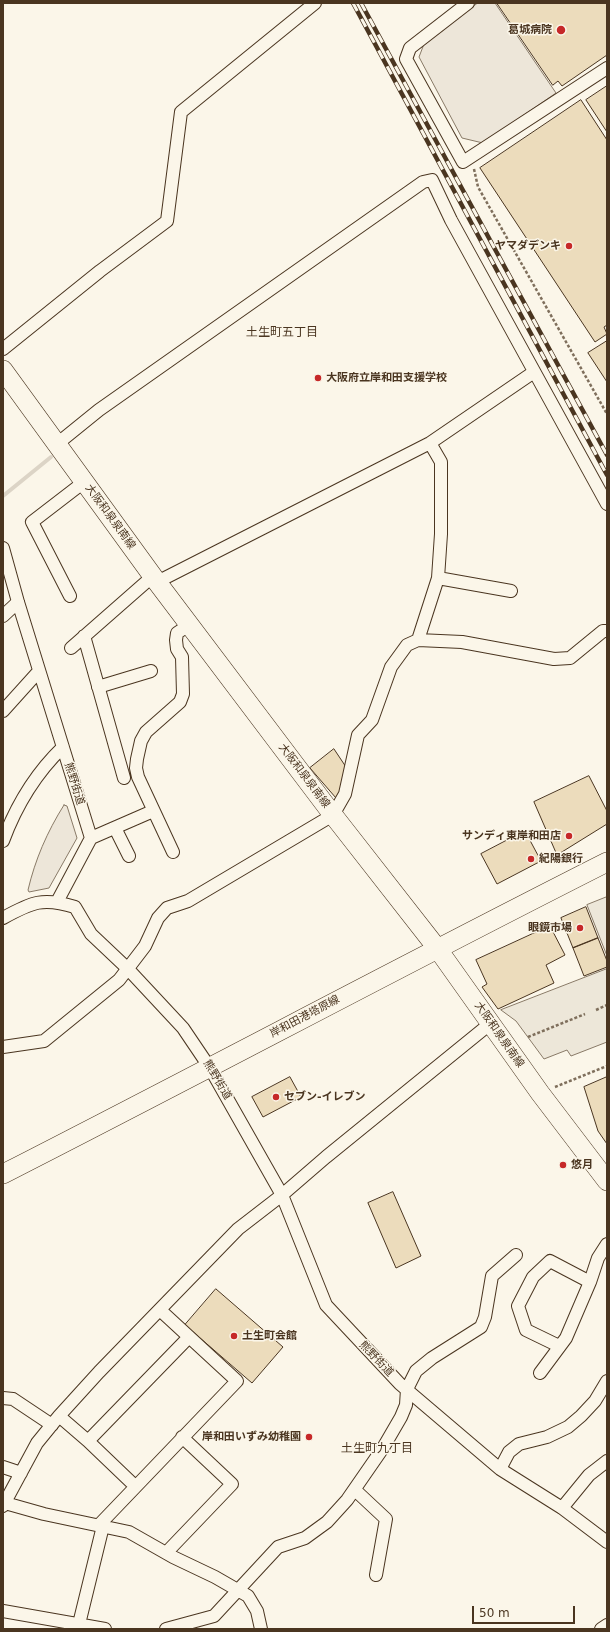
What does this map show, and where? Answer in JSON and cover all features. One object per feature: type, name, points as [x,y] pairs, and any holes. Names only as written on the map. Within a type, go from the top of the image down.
[{"type":"main road","name":"大阪和泉泉南線","points":[[5,378],[57,444],[189,625],[333,815],[437,948],[540,1093],[607,1181]]},
{"type":"main road","name":"岸和田港塔原線","points":[[3,1174],[210,1068],[437,948],[607,862]]},
{"type":"street","points":[[3,349],[100,271],[167,221],[181,112],[315,3]]},
{"type":"street","points":[[468,3],[410,48],[406,59],[463,162],[470,159],[607,68]]},
{"type":"street","points":[[57,444],[99,410],[416,186],[423,182],[432,180],[451,220],[607,504]]},
{"type":"street","points":[[71,648],[155,579],[430,443],[534,372]]},
{"type":"street","points":[[418,640],[438,578],[441,534],[441,462],[430,443]]},
{"type":"street","points":[[70,596],[32,522],[84,482]]},
{"type":"street","name":"熊野街道","points":[[3,548],[18,602],[91,838]]},
{"type":"street","points":[[438,578],[511,591]]},
{"type":"street","points":[[3,616],[18,602]]},
{"type":"street","points":[[174,852],[138,777],[136,759],[141,741],[146,732],[180,702],[183,694],[182,656],[177,649],[176,640],[177,633],[189,625]]},
{"type":"street","points":[[3,1047],[44,1041],[120,980],[145,946],[158,918],[167,908],[188,900],[333,815],[345,794],[358,734],[372,720],[391,667],[407,645],[418,640],[462,642],[554,660],[570,658],[603,631],[607,631]]},
{"type":"street","points":[[84,636],[124,778]]},
{"type":"street","points":[[3,711],[39,671]]},
{"type":"street","points":[[98,687],[150,671]]},
{"type":"street","points":[[3,841],[17,809],[30,786],[46,763],[63,747]]},
{"type":"street","points":[[57,902],[91,838],[153,811]]},
{"type":"street","points":[[115,828],[129,856]]},
{"type":"street","name":"熊野街道","points":[[3,918],[23,907],[38,902],[57,902],[75,907],[91,934],[128,969],[183,1028],[210,1068],[282,1195],[326,1306],[363,1346],[407,1389],[500,1469],[562,1508],[607,1542]]},
{"type":"street","points":[[261,1629],[257,1611],[248,1596],[215,1577],[166,1553],[130,1532],[4,1504],[37,1443],[55,1420],[99,1372],[238,1229],[282,1195],[326,1157],[491,1023]]},
{"type":"street","points":[[540,1374],[566,1338],[590,1282],[598,1258],[607,1244]]},
{"type":"street","points":[[166,1629],[214,1616],[278,1547],[305,1538],[327,1522],[347,1500],[383,1448],[406,1406],[407,1389],[416,1371],[432,1358],[481,1327],[485,1317],[492,1276],[516,1255]]},
{"type":"street","points":[[559,1346],[526,1330],[518,1306],[533,1277],[550,1261],[590,1282]]},
{"type":"street","points":[[79,1624],[101,1526],[135,1486],[237,1380],[160,1310]]},
{"type":"street","points":[[88,1441],[189,1337]]},
{"type":"street","points":[[500,1469],[509,1452],[519,1444],[547,1437],[568,1427],[595,1401],[607,1381]]},
{"type":"street","points":[[3,1398],[13,1399],[55,1420],[88,1441],[135,1486]]},
{"type":"street","points":[[166,1553],[232,1484],[182,1437]]},
{"type":"street","points":[[562,1508],[589,1475],[607,1461]]},
{"type":"street","points":[[3,1467],[21,1473]]},
{"type":"street","points":[[354,1490],[386,1519],[376,1575]]},
{"type":"street","points":[[3,1611],[103,1629]]},
{"type":"street","points":[[601,1629],[607,1625]]},
{"type":"path","points":[[470,159],[478,187],[607,414]]},
{"type":"path","points":[[596,1010],[607,1005]]},
{"type":"path","points":[[528,1037],[585,1014]]},
{"type":"path","points":[[540,1093],[607,1066]]},
{"type":"shaded area","points":[[478,3],[495,3],[556,93],[483,143],[462,138],[419,57],[424,44]]},
{"type":"shaded area","points":[[64,805],[67,806],[77,838],[49,888],[29,892],[28,890],[34,868],[42,846]]},
{"type":"shaded area","points":[[607,897],[607,956],[587,905]]},
{"type":"shaded area","points":[[607,969],[607,1042],[571,1056],[567,1050],[544,1059],[516,1021],[501,1010]]},
{"type":"building","name":"葛城病院","points":[[497,3],[607,3],[607,55],[562,86],[558,81],[553,85]]},
{"type":"building","points":[[607,86],[607,132],[586,100]]},
{"type":"building","name":"ヤマダデンキ","points":[[581,100],[607,140],[607,325],[604,327],[607,334],[595,342],[480,168]]},
{"type":"building","points":[[607,341],[607,382],[588,353]]},
{"type":"building","points":[[334,749],[346,767],[342,791],[336,798],[310,768]]},
{"type":"building","points":[[589,776],[607,811],[607,824],[557,855],[534,802]]},
{"type":"building","points":[[525,831],[541,861],[497,884],[481,854]]},
{"type":"building","name":"眼鏡市場","points":[[586,907],[598,938],[573,948],[561,918]]},
{"type":"building","points":[[550,926],[565,955],[546,965],[554,983],[498,1009],[482,987],[487,984],[476,960]]},
{"type":"building","points":[[598,938],[607,961],[607,967],[584,976],[573,948]]},
{"type":"building","name":"セブン-イレブン","points":[[290,1077],[301,1097],[263,1117],[252,1097]]},
{"type":"building","points":[[607,1077],[607,1144],[598,1131],[584,1087]]},
{"type":"building","points":[[393,1192],[421,1256],[396,1268],[368,1203]]},
{"type":"building","name":"土生町会館","points":[[216,1289],[283,1347],[252,1383],[185,1325]]},
{"type":"waterway","points":[[3,496],[51,457]]},
{"type":"railway","points":[[353,3],[607,475]]},
{"type":"railway","points":[[361,3],[607,455]]},
{"type":"place","name":"葛城病院","points":[[561,30]]},
{"type":"place","name":"ヤマダデンキ","points":[[569,246]]},
{"type":"place","name":"大阪府立岸和田支援学校","points":[[318,378]]},
{"type":"place","name":"サンディ東岸和田店","points":[[569,836]]},
{"type":"place","name":"紀陽銀行","points":[[531,859]]},
{"type":"place","name":"眼鏡市場","points":[[580,928]]},
{"type":"place","name":"セブン-イレブン","points":[[276,1097]]},
{"type":"place","name":"悠月","points":[[563,1165]]},
{"type":"place","name":"土生町会館","points":[[234,1336]]},
{"type":"place","name":"岸和田いずみ幼稚園","points":[[309,1437]]},
{"type":"district","name":"土生町五丁目","points":[[282,333]]},
{"type":"district","name":"土生町九丁目","points":[[377,1449]]}]
